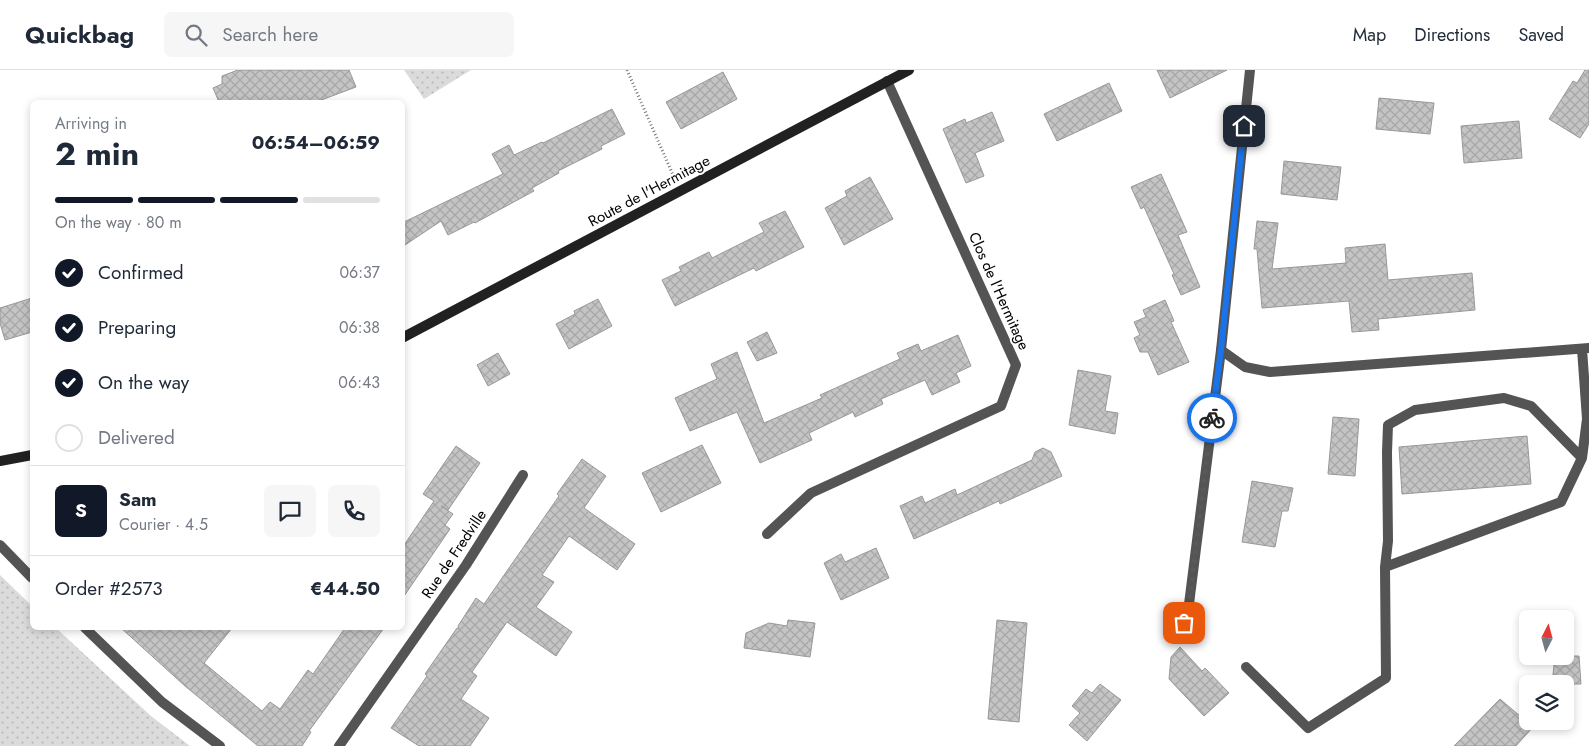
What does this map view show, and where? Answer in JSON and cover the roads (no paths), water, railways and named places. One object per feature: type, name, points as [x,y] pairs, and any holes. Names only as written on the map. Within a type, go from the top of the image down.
[{"type":"street","name":"Route de l'Hermitage","points":[[405,336],[909,70]]},
{"type":"street","points":[[1175,634],[1184,623],[1188,612],[1221,350],[1250,70]]},
{"type":"street","name":"Clos de l'Hermitage","points":[[767,534],[811,493],[1001,406],[1016,365],[887,82]]},
{"type":"street","points":[[1221,350],[1245,367],[1270,372],[1585,349],[1587,419],[1582,458],[1561,502],[1385,567]]},
{"type":"street","points":[[1246,667],[1308,728],[1386,678],[1385,567],[1388,541],[1388,425],[1415,410],[1504,398],[1531,406],[1582,458]]},
{"type":"street","points":[[0,461],[30,455]]},
{"type":"street","name":"Rue de Fredville","points":[[339,746],[466,565],[523,475]]},
{"type":"street","points":[[0,545],[30,576]]},
{"type":"street","points":[[86,630],[162,702],[220,746]]}]
